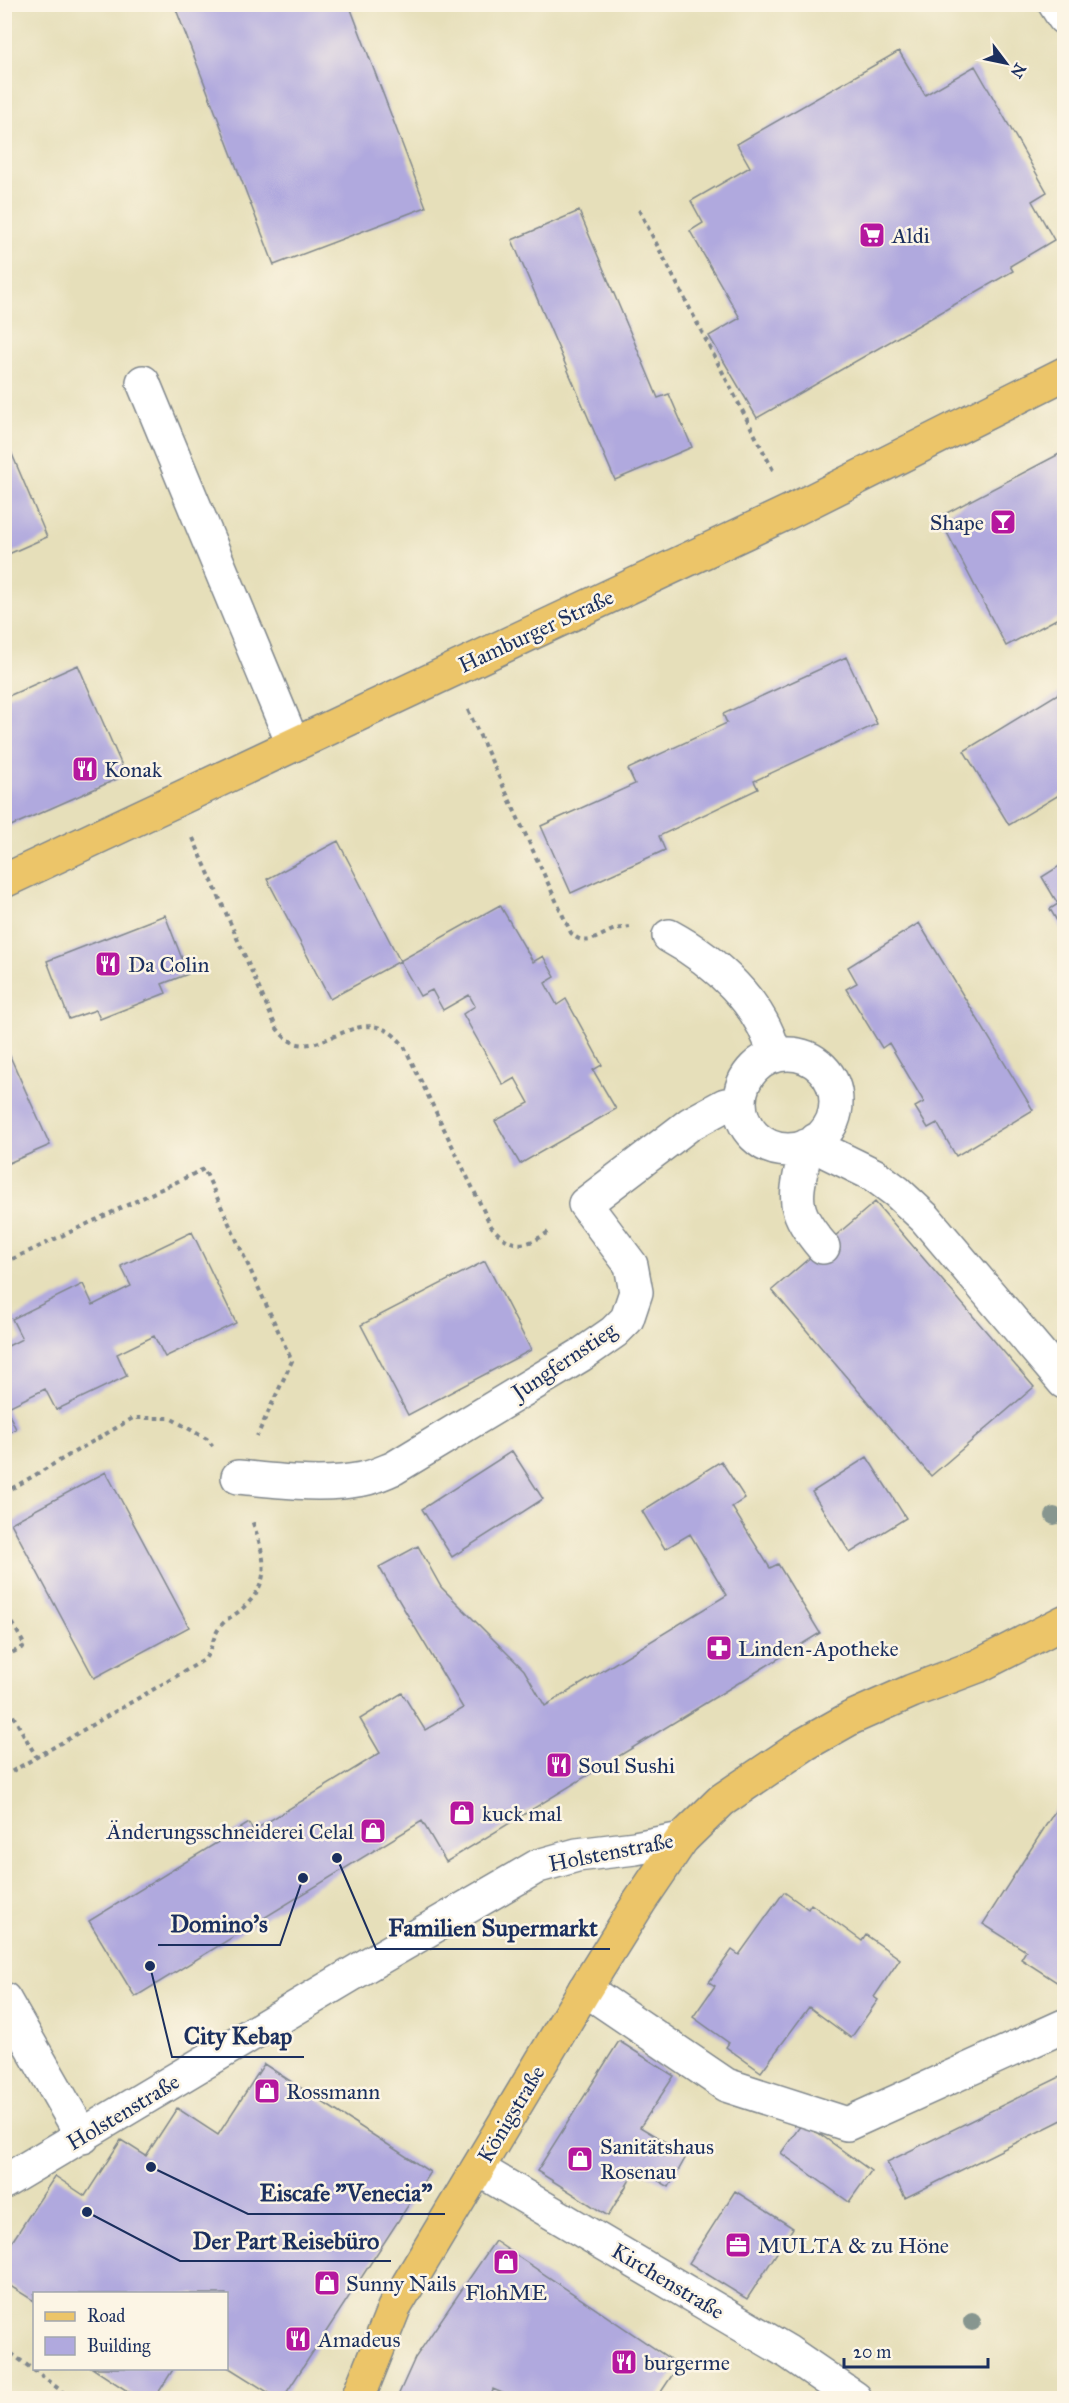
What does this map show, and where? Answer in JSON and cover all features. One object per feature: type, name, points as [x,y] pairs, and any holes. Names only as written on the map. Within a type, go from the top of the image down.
[{"type":"main road","name":"Hamburger Straße","points":[[4,881],[793,510],[1065,374]]},
{"type":"main road","name":"Holstenstraße","points":[[682,1839],[722,1800],[805,1744],[851,1718],[912,1691],[978,1666],[1065,1622]]},
{"type":"main road","name":"Königstraße","points":[[358,2398],[394,2308],[585,1989],[682,1839]]},
{"type":"street","points":[[1055,4],[1065,18]]},
{"type":"street","points":[[143,382],[293,744]]},
{"type":"street","points":[[669,936],[697,953],[741,994],[763,1024],[771,1039],[775,1056]]},
{"type":"street","points":[[793,1054],[809,1059],[822,1068],[830,1081],[835,1098],[834,1116],[827,1129],[811,1143],[789,1150],[763,1143],[750,1131],[743,1120],[740,1103],[747,1077],[759,1064],[775,1056],[793,1054]]},
{"type":"street","points":[[585,1204],[690,1124],[725,1105],[740,1103]]},
{"type":"street","points":[[811,1143],[796,1202],[801,1218],[823,1247]]},
{"type":"street","points":[[811,1143],[874,1175],[897,1192],[925,1218],[1065,1382]]},
{"type":"street","name":"Jungfernstieg","points":[[238,1478],[295,1483],[335,1482],[365,1479],[394,1468],[614,1332],[627,1319],[636,1292],[631,1265],[585,1204]]},
{"type":"street","name":"Holstenstraße","points":[[4,2182],[538,1866],[577,1855],[635,1848],[682,1839]]},
{"type":"street","points":[[585,1989],[726,2085],[847,2124],[1065,2026]]},
{"type":"street","points":[[4,1999],[83,2137]]},
{"type":"street","name":"Kirchenstraße","points":[[478,2169],[788,2352],[855,2398]]},
{"type":"path","points":[[639,210],[793,510]]},
{"type":"path","points":[[450,671],[571,933],[576,939],[592,941],[616,929],[630,927],[656,931],[669,936]]},
{"type":"path","points":[[177,800],[276,1026],[283,1036],[305,1045],[362,1025],[386,1028],[396,1036],[404,1046],[491,1226],[500,1237],[521,1245],[530,1242],[585,1204]]},
{"type":"path","points":[[4,1263],[204,1169],[292,1361],[238,1478]]},
{"type":"path","points":[[4,1492],[133,1418],[170,1418],[207,1439],[238,1478],[264,1558],[263,1577],[258,1594],[222,1624],[215,1633],[211,1652],[204,1660],[4,1776]]},
{"type":"path","points":[[4,1607],[25,1646],[4,1657]]},
{"type":"path","points":[[4,1701],[37,1758]]},
{"type":"path","points":[[4,2348],[33,2370]]},
{"type":"path","points":[[33,2370],[71,2398]]},
{"type":"building","points":[[174,4],[349,4],[426,207],[274,265]]},
{"type":"building","name":"Aldi","points":[[899,51],[925,95],[975,66],[1047,192],[1032,201],[1054,240],[1010,266],[1013,271],[757,418],[709,336],[740,318],[690,231],[703,223],[691,201],[750,167],[737,144]]},
{"type":"building","points":[[579,211],[658,398],[669,394],[692,447],[615,480],[512,240]]},
{"type":"building","points":[[9,447],[47,537],[4,556],[4,449]]},
{"type":"building","points":[[1063,452],[1064,615],[1006,646],[939,517]]},
{"type":"building","points":[[846,657],[877,724],[754,781],[758,789],[659,836],[665,850],[571,893],[541,826],[635,784],[628,769],[727,723],[723,714]]},
{"type":"building","points":[[78,665],[126,775],[4,829],[4,698]]},
{"type":"building","points":[[1064,690],[1064,792],[1009,825],[964,751]]},
{"type":"building","points":[[338,841],[400,961],[330,999],[267,879]]},
{"type":"building","points":[[1064,863],[1064,933],[1050,909],[1058,904],[1042,877]]},
{"type":"building","points":[[500,905],[533,962],[543,956],[555,977],[545,983],[557,1005],[566,999],[602,1065],[593,1070],[616,1109],[520,1164],[495,1121],[529,1103],[515,1078],[503,1085],[463,1014],[475,1006],[469,995],[443,1010],[432,990],[420,996],[400,961]]},
{"type":"building","points":[[165,915],[188,974],[162,984],[166,993],[100,1019],[96,1010],[69,1019],[47,961]]},
{"type":"building","points":[[919,923],[1033,1110],[956,1156],[937,1123],[928,1128],[915,1107],[924,1102],[889,1043],[882,1048],[846,989],[857,983],[848,967]]},
{"type":"building","points":[[4,1043],[50,1145],[4,1165]]},
{"type":"building","points":[[875,1202],[1034,1387],[931,1476],[772,1290]]},
{"type":"building","points":[[192,1232],[236,1323],[165,1357],[154,1336],[117,1354],[127,1376],[56,1410],[45,1389],[6,1408],[16,1429],[4,1435],[4,1348],[22,1339],[12,1319],[83,1284],[93,1305],[131,1286],[121,1266]]},
{"type":"building","points":[[485,1261],[531,1350],[408,1415],[361,1325]]},
{"type":"building","points":[[512,1451],[543,1499],[452,1557],[422,1509]]},
{"type":"building","points":[[867,1457],[906,1518],[850,1553],[812,1492]]},
{"type":"building","points":[[721,1461],[745,1498],[732,1507],[770,1568],[778,1564],[820,1633],[446,1862],[422,1821],[135,1997],[89,1921],[249,1823],[253,1831],[380,1753],[360,1719],[402,1693],[425,1730],[463,1708],[379,1567],[418,1546],[441,1587],[524,1670],[545,1706],[727,1595],[690,1534],[665,1549],[642,1511]]},
{"type":"building","points":[[106,1472],[189,1627],[94,1678],[11,1523]]},
{"type":"building","points":[[1064,1797],[1064,1972],[1058,1983],[1021,1959],[1026,1951],[983,1924]]},
{"type":"building","points":[[784,1892],[808,1909],[811,1904],[862,1941],[866,1935],[900,1959],[874,1997],[878,2000],[851,2038],[809,2007],[761,2072],[726,2047],[729,2043],[693,2017],[715,1986],[709,1982],[732,1950],[739,1955]]},
{"type":"building","points":[[619,2041],[674,2076],[640,2127],[687,2155],[669,2187],[637,2168],[608,2216],[537,2171]]},
{"type":"building","points":[[264,2064],[430,2172],[283,2398],[277,2398],[228,2367],[228,2292],[33,2292],[33,2300],[4,2282],[4,2254],[55,2176],[85,2196],[121,2140],[146,2156],[177,2108],[218,2135]]},
{"type":"building","points":[[1064,2075],[1064,2119],[905,2198],[887,2162]]},
{"type":"building","points":[[803,2122],[871,2171],[849,2202],[781,2153]]},
{"type":"building","points":[[735,2191],[793,2228],[747,2299],[689,2263]]},
{"type":"building","points":[[495,2241],[679,2365],[657,2398],[514,2398],[493,2389],[491,2398],[397,2398],[415,2358]]},
{"type":"building","points":[[95,2370],[173,2370],[155,2398],[138,2398]]},
{"type":"place","name":"Aldi","points":[[872,235]]},
{"type":"place","name":"Shape","points":[[1003,522]]},
{"type":"place","name":"Konak","points":[[85,769]]},
{"type":"place","name":"Da Colin","points":[[108,964]]},
{"type":"place","name":"Linden-Apotheke","points":[[719,1648]]},
{"type":"place","name":"Soul Sushi","points":[[559,1765]]},
{"type":"place","name":"kuck mal","points":[[462,1813]]},
{"type":"place","name":"Änderungsschneiderei Celal","points":[[373,1831]]},
{"type":"place","name":"Familien Supermarkt","points":[[337,1858]]},
{"type":"place","name":"Domino's","points":[[303,1878]]},
{"type":"place","name":"City Kebap","points":[[150,1966]]},
{"type":"place","name":"Rossmann","points":[[267,2091]]},
{"type":"place","name":"Sanitätshaus Rosenau","points":[[580,2159]]},
{"type":"place","name":"Eiscafe \"Venecia\"","points":[[151,2167]]},
{"type":"place","name":"Der Part Reisebüro","points":[[87,2212]]},
{"type":"place","name":"MULTA & zu Höne","points":[[738,2245]]},
{"type":"place","name":"FlohME","points":[[506,2262]]},
{"type":"place","name":"Sunny Nails","points":[[327,2283]]},
{"type":"place","name":"Amadeus","points":[[298,2339]]},
{"type":"place","name":"burgerme","points":[[624,2362]]}]
